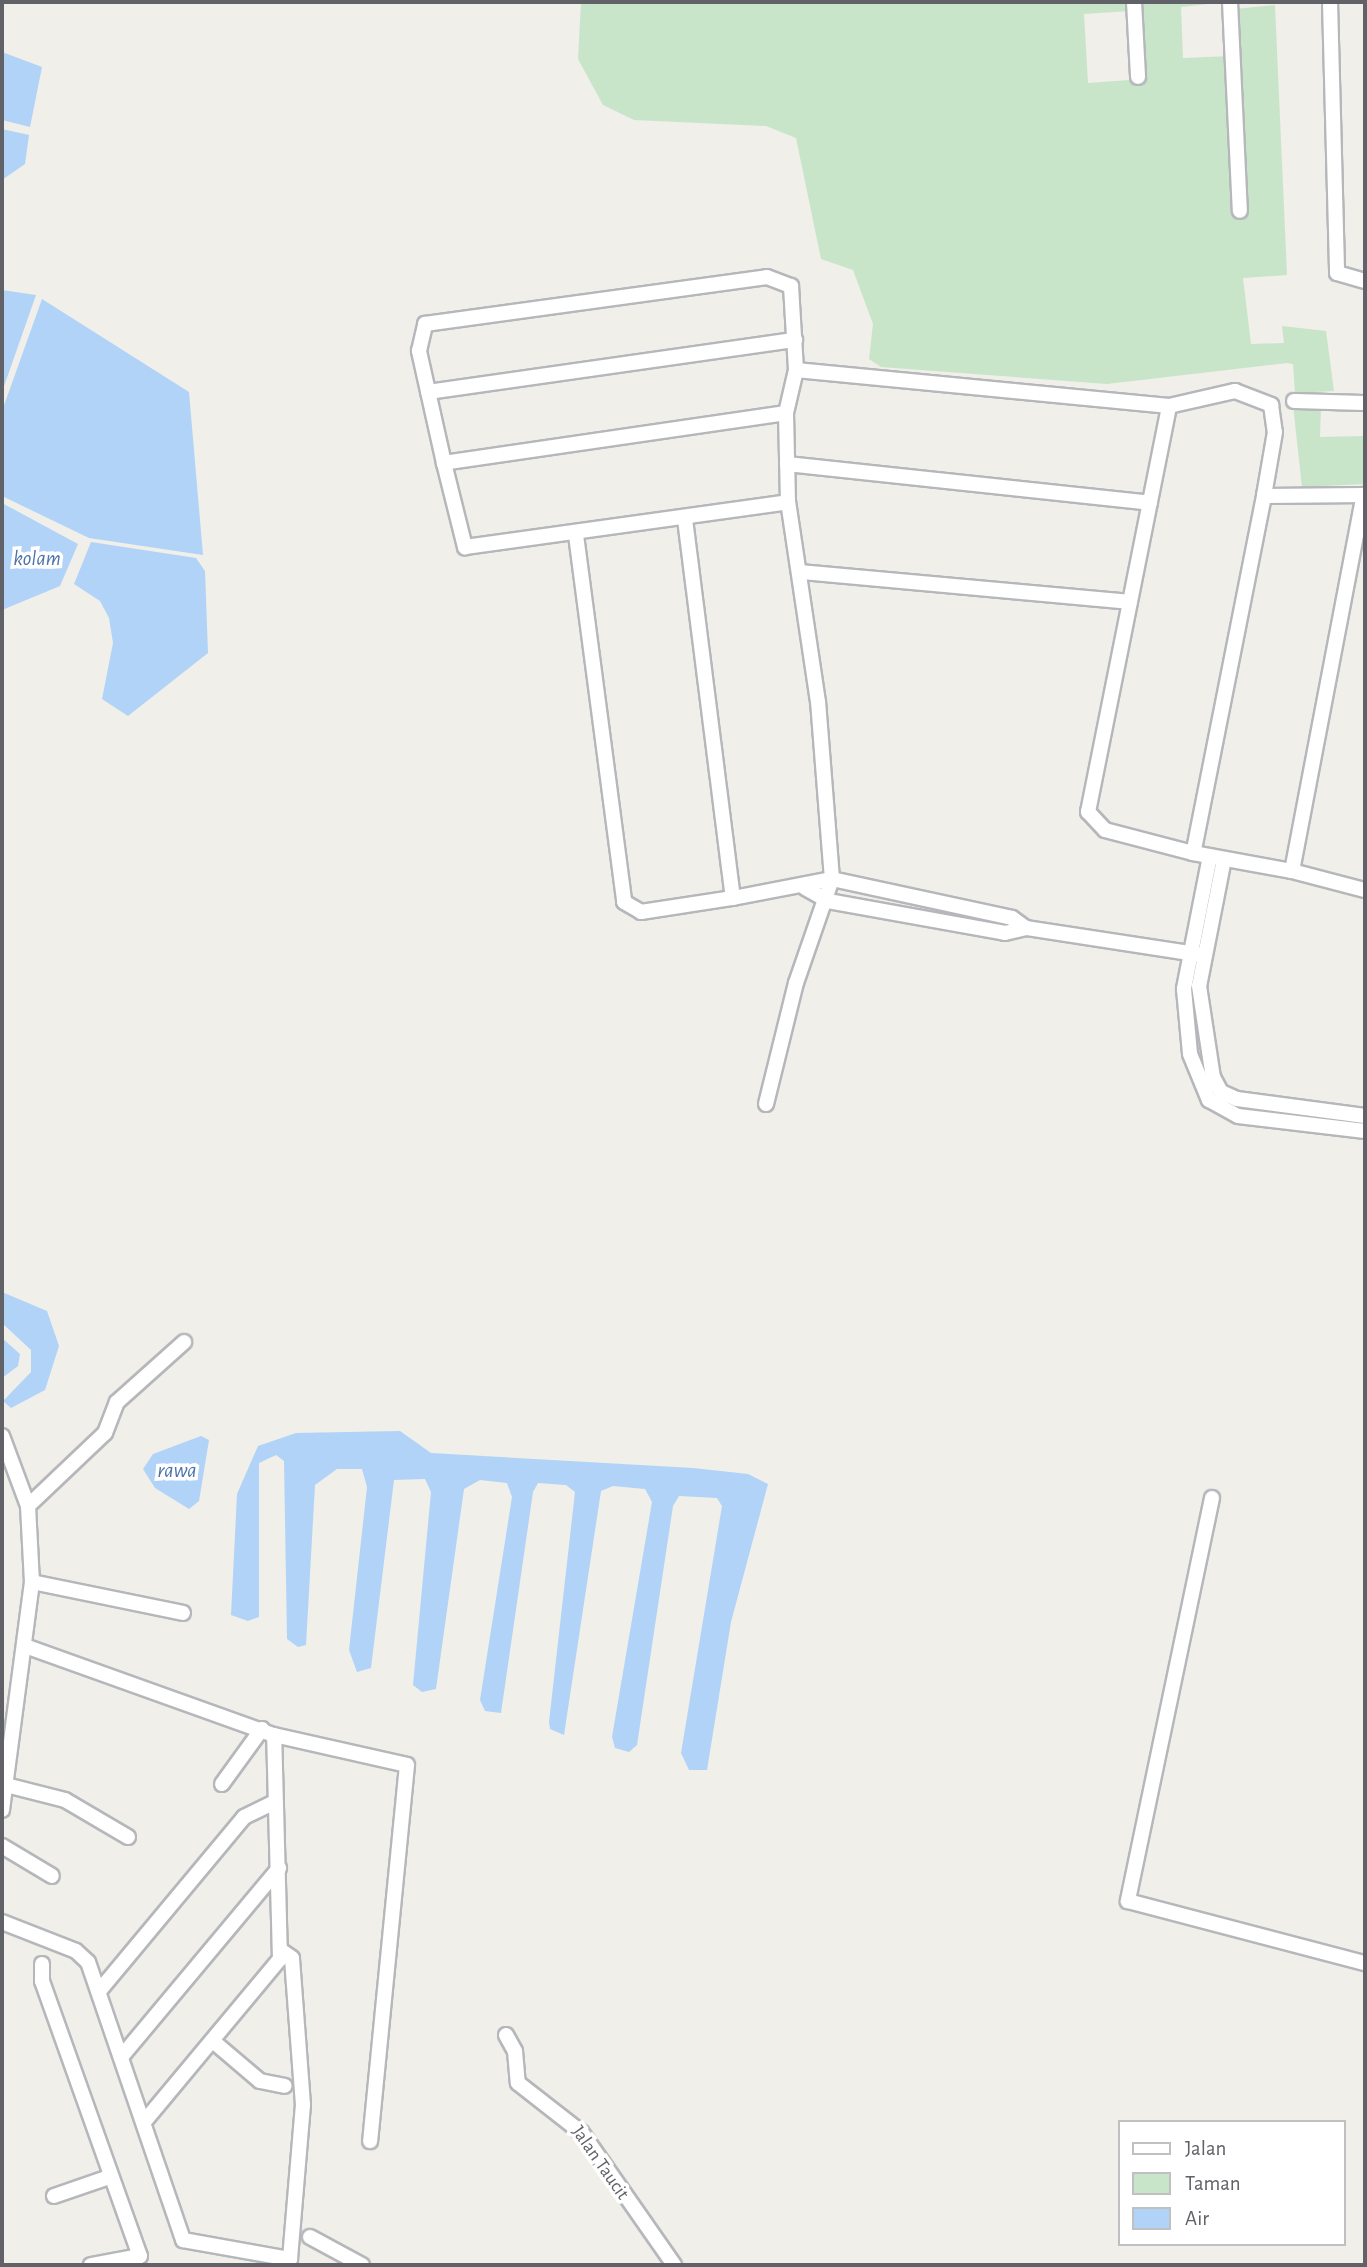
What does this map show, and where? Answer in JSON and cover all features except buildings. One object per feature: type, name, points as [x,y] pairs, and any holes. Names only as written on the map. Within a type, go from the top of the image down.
[{"type":"street","points":[[1134,2],[1138,77]]},
{"type":"street","points":[[1230,2],[1240,211]]},
{"type":"street","points":[[1330,2],[1338,278],[1365,281]]},
{"type":"street","points":[[766,1104],[809,940],[828,901],[832,879],[801,572],[788,502],[786,413],[796,370],[791,286],[767,276],[425,324],[419,351],[463,547],[576,535],[788,502]]},
{"type":"street","points":[[428,392],[795,340]]},
{"type":"street","points":[[796,370],[1170,406],[1223,391],[1248,393],[1271,405],[1275,432],[1264,496],[1193,853]]},
{"type":"street","points":[[1294,401],[1365,403]]},
{"type":"street","points":[[1170,406],[1090,818],[1105,830],[1193,853],[1292,871],[1365,890]]},
{"type":"street","points":[[444,463],[786,413]]},
{"type":"street","points":[[787,464],[1150,503]]},
{"type":"street","points":[[1264,496],[1365,495],[1292,871]]},
{"type":"street","points":[[685,519],[733,898]]},
{"type":"street","points":[[576,535],[624,902],[641,912],[805,888],[832,879],[1012,918],[1026,928]]},
{"type":"street","points":[[801,572],[1130,601]]},
{"type":"street","points":[[1217,858],[1187,951],[1186,1022],[1206,1080],[1221,1092],[1237,1099],[1365,1115]]},
{"type":"street","points":[[1217,858],[1202,955],[1201,1021],[1209,1100],[1238,1116],[1365,1131]]},
{"type":"street","points":[[864,908],[868,886]]},
{"type":"street","points":[[805,888],[828,901],[1006,933],[1026,928],[1202,955]]},
{"type":"street","points":[[28,1506],[100,1439],[117,1402],[184,1342]]},
{"type":"street","points":[[2,1436],[28,1506],[32,1582],[2,1810]]},
{"type":"street","points":[[1212,1499],[1128,1901],[1365,1963]]},
{"type":"street","points":[[32,1582],[183,1613]]},
{"type":"street","points":[[25,1646],[268,1732],[407,1765],[370,2141]]},
{"type":"street","points":[[222,1784],[268,1732]]},
{"type":"street","points":[[144,2122],[214,2042],[282,1951],[275,1802],[268,1732]]},
{"type":"street","points":[[6,1785],[65,1800],[128,1837]]},
{"type":"street","points":[[100,1990],[244,1817],[275,1802]]},
{"type":"street","points":[[2,1846],[52,1876]]},
{"type":"street","points":[[122,2056],[279,1868]]},
{"type":"street","points":[[2,1922],[81,1954],[100,1990],[183,2240],[292,2256],[303,2105],[292,1958],[282,1951]]},
{"type":"street","points":[[43,1964],[41,1981],[141,2261],[91,2265]]},
{"type":"street","name":"Jalan Taucit","points":[[506,2035],[525,2092],[582,2133],[674,2265]]},
{"type":"street","points":[[214,2042],[260,2081],[285,2086]]},
{"type":"street","points":[[54,2196],[109,2177]]},
{"type":"street","points":[[310,2237],[362,2265]]},
{"type":"green space","points":[[581,2],[1129,2],[1130,11],[1084,14],[1088,83],[1144,79],[1140,2],[1226,2],[1181,7],[1183,58],[1231,56],[1236,218],[1246,216],[1235,9],[1275,5],[1287,275],[1243,278],[1251,344],[1284,343],[1282,326],[1326,331],[1334,391],[1295,393],[1293,364],[1287,363],[1107,384],[881,367],[869,359],[873,324],[853,270],[821,259],[796,138],[766,126],[634,120],[603,105],[578,59]]},
{"type":"green space","points":[[1293,405],[1321,407],[1320,437],[1364,436],[1365,484],[1302,487]]},
{"type":"water","points":[[2,52],[42,67],[30,127],[2,120]]},
{"type":"water","points":[[2,129],[29,135],[25,164],[2,180]]},
{"type":"water","points":[[2,290],[36,295],[2,392]]},
{"type":"water","points":[[42,299],[189,392],[203,555],[89,538],[2,496],[2,411]]},
{"type":"water","name":"kolam","points":[[2,503],[78,544],[60,586],[2,610]]},
{"type":"water","points":[[91,542],[196,558],[205,571],[208,653],[128,716],[102,699],[113,643],[109,618],[100,601],[74,584]]},
{"type":"water","points":[[2,1292],[47,1311],[59,1346],[45,1390],[11,1408],[3,1401],[31,1372],[31,1350],[2,1323]]},
{"type":"water","points":[[2,1338],[20,1354],[18,1366],[2,1378]]},
{"type":"water","points":[[400,1431],[431,1453],[693,1468],[748,1474],[768,1484],[731,1622],[707,1770],[689,1770],[681,1753],[722,1506],[717,1498],[679,1496],[673,1506],[637,1745],[629,1752],[615,1748],[612,1737],[652,1502],[645,1489],[613,1486],[601,1491],[564,1735],[550,1729],[549,1722],[575,1492],[566,1485],[538,1483],[533,1492],[501,1713],[485,1711],[480,1700],[512,1497],[507,1483],[480,1480],[464,1489],[436,1689],[422,1692],[413,1685],[431,1492],[425,1479],[394,1480],[371,1668],[357,1672],[349,1650],[367,1487],[362,1469],[337,1469],[315,1485],[306,1645],[298,1647],[287,1639],[284,1461],[276,1455],[259,1463],[259,1617],[248,1621],[231,1615],[237,1494],[258,1446],[296,1433]]},
{"type":"water","name":"rawa","points":[[201,1436],[209,1440],[199,1501],[189,1509],[155,1488],[143,1469],[153,1454]]}]
